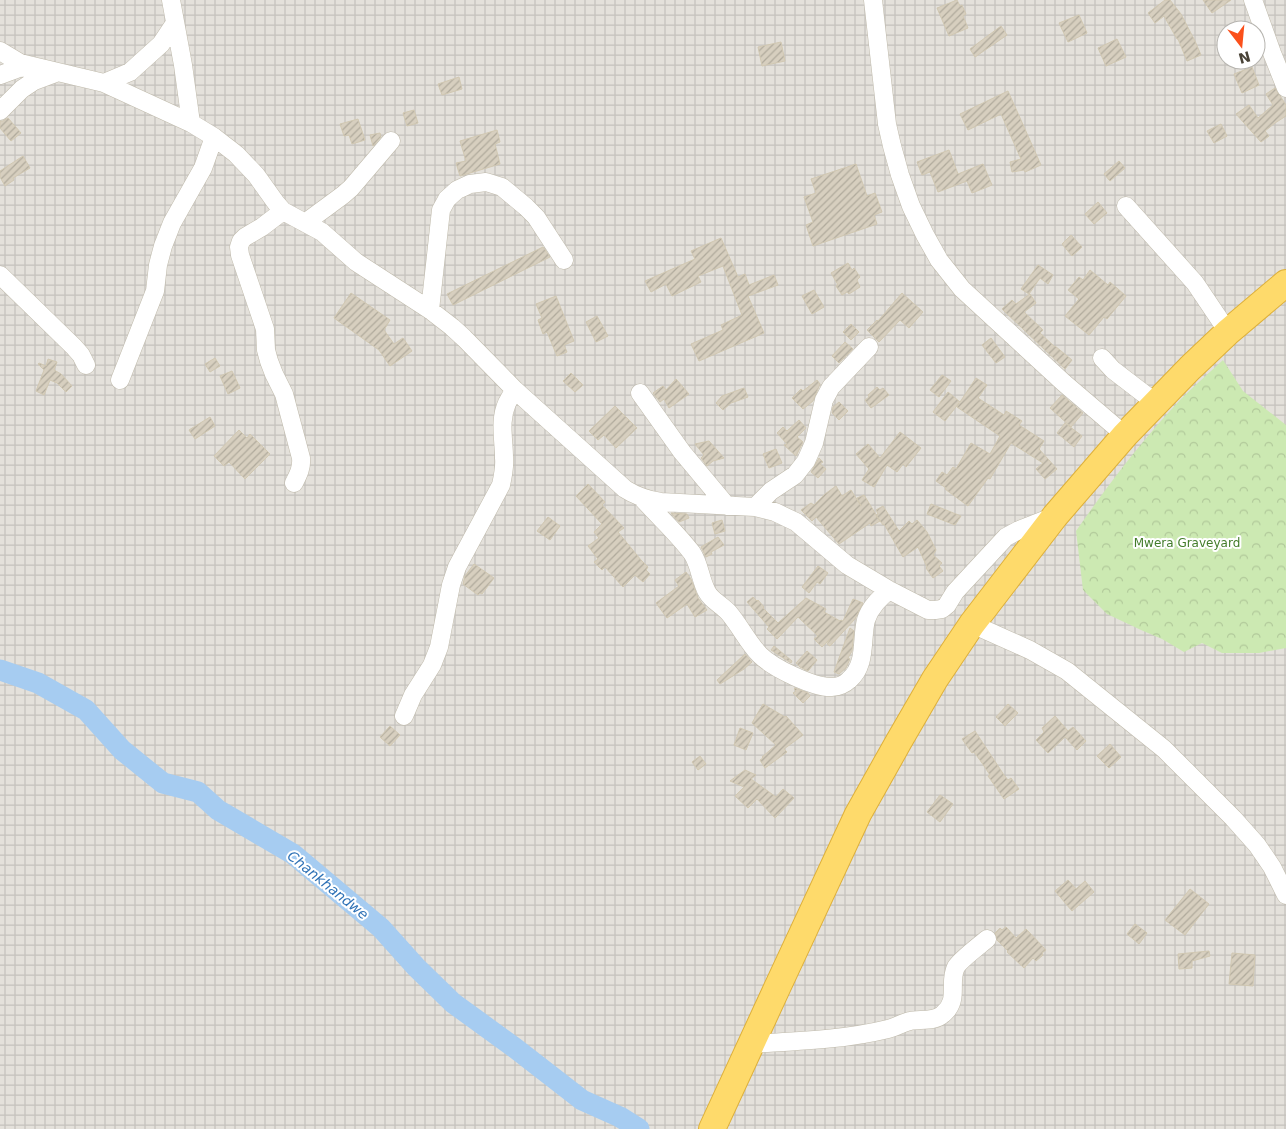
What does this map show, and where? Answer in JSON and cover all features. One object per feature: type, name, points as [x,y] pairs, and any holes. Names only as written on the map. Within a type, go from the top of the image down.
[{"type":"highway","points":[[712,1129],[858,814],[935,679],[972,624],[1055,516],[1125,435],[1228,332],[1286,283]]},
{"type":"street","points":[[171,0],[183,64],[191,123]]},
{"type":"street","points":[[872,0],[887,124],[892,146],[911,206],[939,260],[962,289],[1125,435]]},
{"type":"street","points":[[1253,0],[1286,88]]},
{"type":"street","points":[[104,83],[130,72],[161,44],[176,23]]},
{"type":"street","points":[[0,51],[20,63],[104,83],[191,123],[214,136],[256,174],[282,211],[322,232],[356,262],[430,310],[464,338],[515,390],[625,489],[640,497],[661,502],[755,507],[775,512],[796,522],[847,565],[928,610],[942,609],[955,592],[1006,537],[1055,516]]},
{"type":"street","points":[[0,75],[19,68],[33,67]]},
{"type":"street","points":[[0,111],[22,88],[34,81],[58,72]]},
{"type":"street","points":[[120,380],[155,291],[158,265],[163,246],[172,223],[202,168],[214,136]]},
{"type":"street","points":[[305,223],[343,196],[390,141]]},
{"type":"street","points":[[430,310],[441,210],[447,200],[457,190],[470,184],[486,182],[502,187],[536,217],[564,260]]},
{"type":"street","points":[[1126,206],[1195,283],[1228,332]]},
{"type":"street","points":[[282,211],[241,241],[239,247],[265,330],[269,362],[284,394],[301,458],[301,469],[294,483]]},
{"type":"street","points":[[0,275],[74,347],[86,365]]},
{"type":"street","points":[[755,507],[771,490],[796,475],[806,461],[814,443],[824,400],[831,388],[869,347]]},
{"type":"street","points":[[1102,358],[1113,370],[1156,403]]},
{"type":"street","points":[[404,716],[413,695],[432,665],[439,646],[451,585],[457,567],[501,485],[504,464],[503,417],[507,404],[515,390]]},
{"type":"street","points":[[640,392],[682,452],[727,506]]},
{"type":"street","points":[[640,497],[686,546],[698,564],[708,594],[730,615],[759,654],[771,665],[812,683],[821,686],[840,686],[849,681],[855,674],[862,655],[866,620],[876,602],[889,590]]},
{"type":"street","points":[[972,624],[1030,650],[1067,671],[1164,749],[1234,818],[1257,845],[1272,867],[1286,895]]},
{"type":"street","points":[[751,1044],[827,1039],[888,1029],[918,1019],[937,1018],[943,1015],[951,1004],[956,966],[987,939]]},
{"type":"shaded area","points":[[0,0],[1286,0],[1286,1129],[0,1129]]},
{"type":"green space","name":"Mwera Graveyard","points":[[1223,360],[1243,391],[1286,425],[1286,648],[1259,653],[1222,653],[1202,643],[1184,652],[1162,639],[1107,614],[1083,590],[1076,531],[1153,430],[1181,399]]},
{"type":"building","points":[[957,0],[960,6],[962,5],[966,14],[963,16],[968,28],[949,36],[937,8]]},
{"type":"building","points":[[1165,0],[1170,0],[1181,14],[1201,55],[1187,61],[1178,39],[1164,16],[1155,23],[1148,13]]},
{"type":"building","points":[[1203,0],[1231,0],[1212,13]]},
{"type":"building","points":[[1079,15],[1087,33],[1068,42],[1059,23]]},
{"type":"building","points":[[1001,26],[1007,35],[975,57],[970,49]]},
{"type":"building","points":[[1117,39],[1126,57],[1106,66],[1098,48]]},
{"type":"building","points":[[781,42],[785,61],[762,66],[758,47]]},
{"type":"building","points":[[1244,70],[1253,70],[1259,85],[1242,93],[1234,74]]},
{"type":"building","points":[[459,77],[462,89],[442,95],[438,84]]},
{"type":"building","points":[[1275,88],[1286,105],[1286,116],[1265,131],[1269,136],[1261,142],[1236,114],[1249,105],[1258,118],[1273,105],[1266,94]]},
{"type":"building","points":[[1008,91],[1041,165],[1025,172],[1024,170],[1012,172],[1010,162],[1021,159],[1001,114],[968,130],[960,114]]},
{"type":"building","points":[[414,110],[418,123],[407,126],[403,113]]},
{"type":"building","points":[[8,118],[21,133],[11,141],[0,128],[0,121]]},
{"type":"building","points":[[358,119],[365,140],[352,144],[349,135],[344,136],[340,124]]},
{"type":"building","points":[[1221,124],[1227,136],[1214,143],[1207,131]]},
{"type":"building","points":[[497,130],[500,142],[495,144],[500,164],[460,176],[456,163],[466,161],[460,141]]},
{"type":"building","points":[[380,133],[381,137],[373,146],[370,135]]},
{"type":"building","points":[[949,150],[958,174],[983,164],[992,185],[972,193],[967,181],[938,192],[930,172],[922,175],[917,162]]},
{"type":"building","points":[[23,156],[30,168],[13,178],[14,180],[5,186],[0,177],[0,171]]},
{"type":"building","points":[[1119,161],[1125,168],[1110,181],[1104,174]]},
{"type":"building","points":[[856,164],[867,196],[875,193],[882,212],[874,215],[877,224],[813,246],[806,225],[813,222],[804,197],[816,193],[811,179]]},
{"type":"building","points":[[1098,202],[1107,213],[1094,224],[1085,214]]},
{"type":"building","points":[[1071,235],[1082,247],[1072,256],[1062,244]]},
{"type":"building","points":[[721,238],[738,277],[745,274],[749,285],[774,275],[778,285],[748,296],[764,333],[699,361],[691,344],[723,330],[721,325],[742,315],[723,266],[698,276],[701,282],[672,296],[666,284],[651,292],[645,281],[695,259],[691,251]]},
{"type":"building","points":[[543,247],[550,257],[453,305],[447,294]]},
{"type":"building","points":[[848,263],[852,270],[854,268],[860,277],[857,280],[860,287],[849,294],[847,292],[842,295],[831,273]]},
{"type":"building","points":[[1038,265],[1053,275],[1048,284],[1040,278],[1029,294],[1021,289]]},
{"type":"building","points":[[1090,270],[1108,285],[1110,282],[1126,296],[1107,319],[1104,317],[1089,335],[1065,316],[1079,299],[1068,290],[1079,277],[1083,280]]},
{"type":"building","points":[[814,290],[824,307],[812,314],[802,296]]},
{"type":"building","points":[[351,293],[390,320],[384,330],[394,344],[403,338],[412,351],[390,366],[379,350],[334,318]]},
{"type":"building","points":[[902,293],[923,312],[909,328],[900,320],[879,342],[867,330],[878,321]]},
{"type":"building","points":[[1030,294],[1036,303],[1024,312],[1043,330],[1040,333],[1072,360],[1065,369],[1002,309],[1012,300],[1016,304]]},
{"type":"building","points":[[556,296],[574,341],[564,345],[567,352],[557,356],[547,332],[543,334],[538,320],[542,318],[536,304]]},
{"type":"building","points":[[597,316],[608,336],[596,342],[586,322]]},
{"type":"building","points":[[851,324],[859,332],[851,340],[843,332]]},
{"type":"building","points":[[991,338],[1005,357],[996,363],[982,345]]},
{"type":"building","points":[[845,342],[853,349],[839,363],[832,356]]},
{"type":"building","points":[[215,358],[220,366],[210,372],[205,364]]},
{"type":"building","points":[[48,359],[57,362],[54,370],[61,374],[72,386],[66,392],[57,383],[50,380],[44,395],[36,391],[44,370],[38,364],[46,366]]},
{"type":"building","points":[[232,371],[240,388],[228,394],[220,376]]},
{"type":"building","points":[[571,373],[583,385],[575,392],[563,381]]},
{"type":"building","points":[[942,375],[951,381],[939,397],[930,390]]},
{"type":"building","points":[[976,378],[987,385],[978,398],[1004,415],[1006,411],[1022,421],[1019,425],[1044,441],[1039,449],[1057,469],[1045,479],[1036,469],[1043,463],[1011,443],[990,479],[988,478],[968,506],[936,481],[942,472],[947,475],[953,467],[956,469],[971,443],[990,454],[1000,436],[957,407],[959,403],[945,421],[933,412],[948,392],[960,402]]},
{"type":"building","points":[[676,379],[689,394],[669,408],[664,399],[660,402],[653,393],[663,386],[666,390]]},
{"type":"building","points":[[817,380],[820,384],[813,401],[803,409],[792,398],[801,389],[803,391]]},
{"type":"building","points":[[877,387],[880,390],[883,388],[889,395],[871,408],[865,400]]},
{"type":"building","points":[[744,388],[748,397],[731,403],[723,410],[716,403],[722,396]]},
{"type":"building","points":[[1062,395],[1083,413],[1071,427],[1050,408]]},
{"type":"building","points":[[839,402],[848,411],[839,420],[832,413],[833,407]]},
{"type":"building","points":[[615,406],[637,428],[616,448],[604,435],[598,440],[589,431]]},
{"type":"building","points":[[210,417],[215,426],[195,439],[189,430]]},
{"type":"building","points":[[799,420],[806,428],[797,437],[803,442],[796,456],[784,445],[787,444],[777,433],[783,427],[787,431]]},
{"type":"building","points":[[1065,423],[1082,436],[1074,447],[1057,433]]},
{"type":"building","points":[[239,430],[247,438],[250,434],[270,454],[245,479],[229,462],[224,466],[214,456]]},
{"type":"building","points":[[900,432],[921,448],[906,467],[903,464],[897,472],[887,465],[874,487],[862,480],[869,469],[856,454],[868,444],[880,458]]},
{"type":"building","points":[[709,441],[724,458],[713,461],[707,466],[701,458],[704,455],[695,444]]},
{"type":"building","points":[[776,449],[782,463],[769,468],[763,454]]},
{"type":"building","points":[[819,458],[823,462],[820,464],[826,469],[818,478],[811,472]]},
{"type":"building","points":[[588,484],[605,502],[602,505],[624,528],[618,532],[648,567],[646,570],[650,574],[643,582],[635,575],[623,587],[605,567],[602,570],[594,562],[598,559],[588,546],[599,538],[594,532],[602,524],[576,496]]},
{"type":"building","points":[[836,486],[842,496],[851,490],[861,506],[857,498],[864,495],[880,521],[871,526],[870,523],[839,544],[816,517],[812,521],[801,510],[811,503],[814,505]]},
{"type":"building","points":[[931,504],[961,516],[955,525],[927,514]]},
{"type":"building","points":[[883,506],[899,531],[909,521],[912,524],[917,520],[927,532],[936,550],[933,555],[942,563],[939,566],[943,571],[933,578],[926,568],[918,547],[903,557],[884,524],[876,515],[878,514],[876,510]]},
{"type":"building","points":[[671,513],[687,514],[689,518],[679,522]]},
{"type":"building","points":[[548,517],[560,526],[550,540],[537,531]]},
{"type":"building","points":[[722,520],[725,531],[715,534],[712,523]]},
{"type":"building","points":[[718,537],[724,545],[706,557],[701,547]]},
{"type":"building","points":[[474,564],[494,578],[482,594],[478,595],[463,584],[465,576]]},
{"type":"building","points":[[818,566],[828,573],[820,584],[817,582],[809,593],[802,587]]},
{"type":"building","points":[[686,572],[691,579],[698,598],[707,610],[695,617],[687,604],[667,618],[656,603],[679,586],[675,580]]},
{"type":"building","points":[[753,597],[758,600],[778,623],[806,598],[826,609],[824,612],[840,621],[843,621],[853,599],[863,603],[855,619],[830,646],[827,644],[830,639],[822,647],[814,639],[818,636],[798,617],[777,639],[747,602]]},
{"type":"building","points":[[850,628],[854,631],[852,651],[846,668],[839,674],[834,672]]},
{"type":"building","points":[[774,646],[792,661],[791,663],[771,650]]},
{"type":"building","points":[[807,651],[817,660],[808,671],[796,663]]},
{"type":"building","points":[[745,654],[752,662],[720,684],[717,680]]},
{"type":"building","points":[[795,688],[808,693],[810,696],[803,703],[793,693],[796,691]]},
{"type":"building","points":[[763,704],[786,716],[803,735],[784,749],[787,752],[765,768],[760,760],[776,745],[752,723]]},
{"type":"building","points":[[1008,704],[1018,713],[1005,726],[996,717]]},
{"type":"building","points":[[1055,716],[1068,731],[1073,727],[1086,741],[1077,750],[1065,737],[1048,753],[1036,740],[1044,732],[1042,728]]},
{"type":"building","points":[[390,726],[400,735],[390,746],[380,737]]},
{"type":"building","points":[[740,728],[753,733],[746,750],[734,745]]},
{"type":"building","points":[[975,731],[1004,775],[1008,780],[1011,778],[1019,789],[1004,799],[988,776],[990,775],[982,763],[962,739]]},
{"type":"building","points":[[1110,744],[1121,757],[1109,768],[1097,756]]},
{"type":"building","points":[[700,756],[706,764],[698,770],[692,762]]},
{"type":"building","points":[[745,770],[756,775],[751,779],[776,797],[783,789],[794,798],[775,818],[757,799],[748,808],[735,796],[744,787],[730,781]]},
{"type":"building","points":[[940,795],[953,804],[940,822],[927,812]]},
{"type":"building","points":[[1068,880],[1076,889],[1085,881],[1094,892],[1072,911],[1055,891]]},
{"type":"building","points":[[1190,889],[1209,904],[1185,935],[1165,920]]},
{"type":"building","points":[[1135,924],[1147,933],[1139,944],[1127,934]]},
{"type":"building","points":[[1006,927],[1016,938],[1026,929],[1046,950],[1042,953],[1043,955],[1036,961],[1033,958],[1024,968],[997,940],[995,933],[1000,928],[1002,930]]},
{"type":"building","points":[[1209,951],[1210,956],[1192,961],[1192,968],[1179,969],[1178,954]]},
{"type":"building","points":[[1232,953],[1255,955],[1253,986],[1229,984]]},
{"type":"waterway","name":"Chankhandwe","points":[[0,670],[38,683],[86,710],[122,750],[163,783],[198,792],[218,810],[293,854],[381,928],[416,967],[453,1003],[582,1100],[620,1117],[639,1129]]}]
